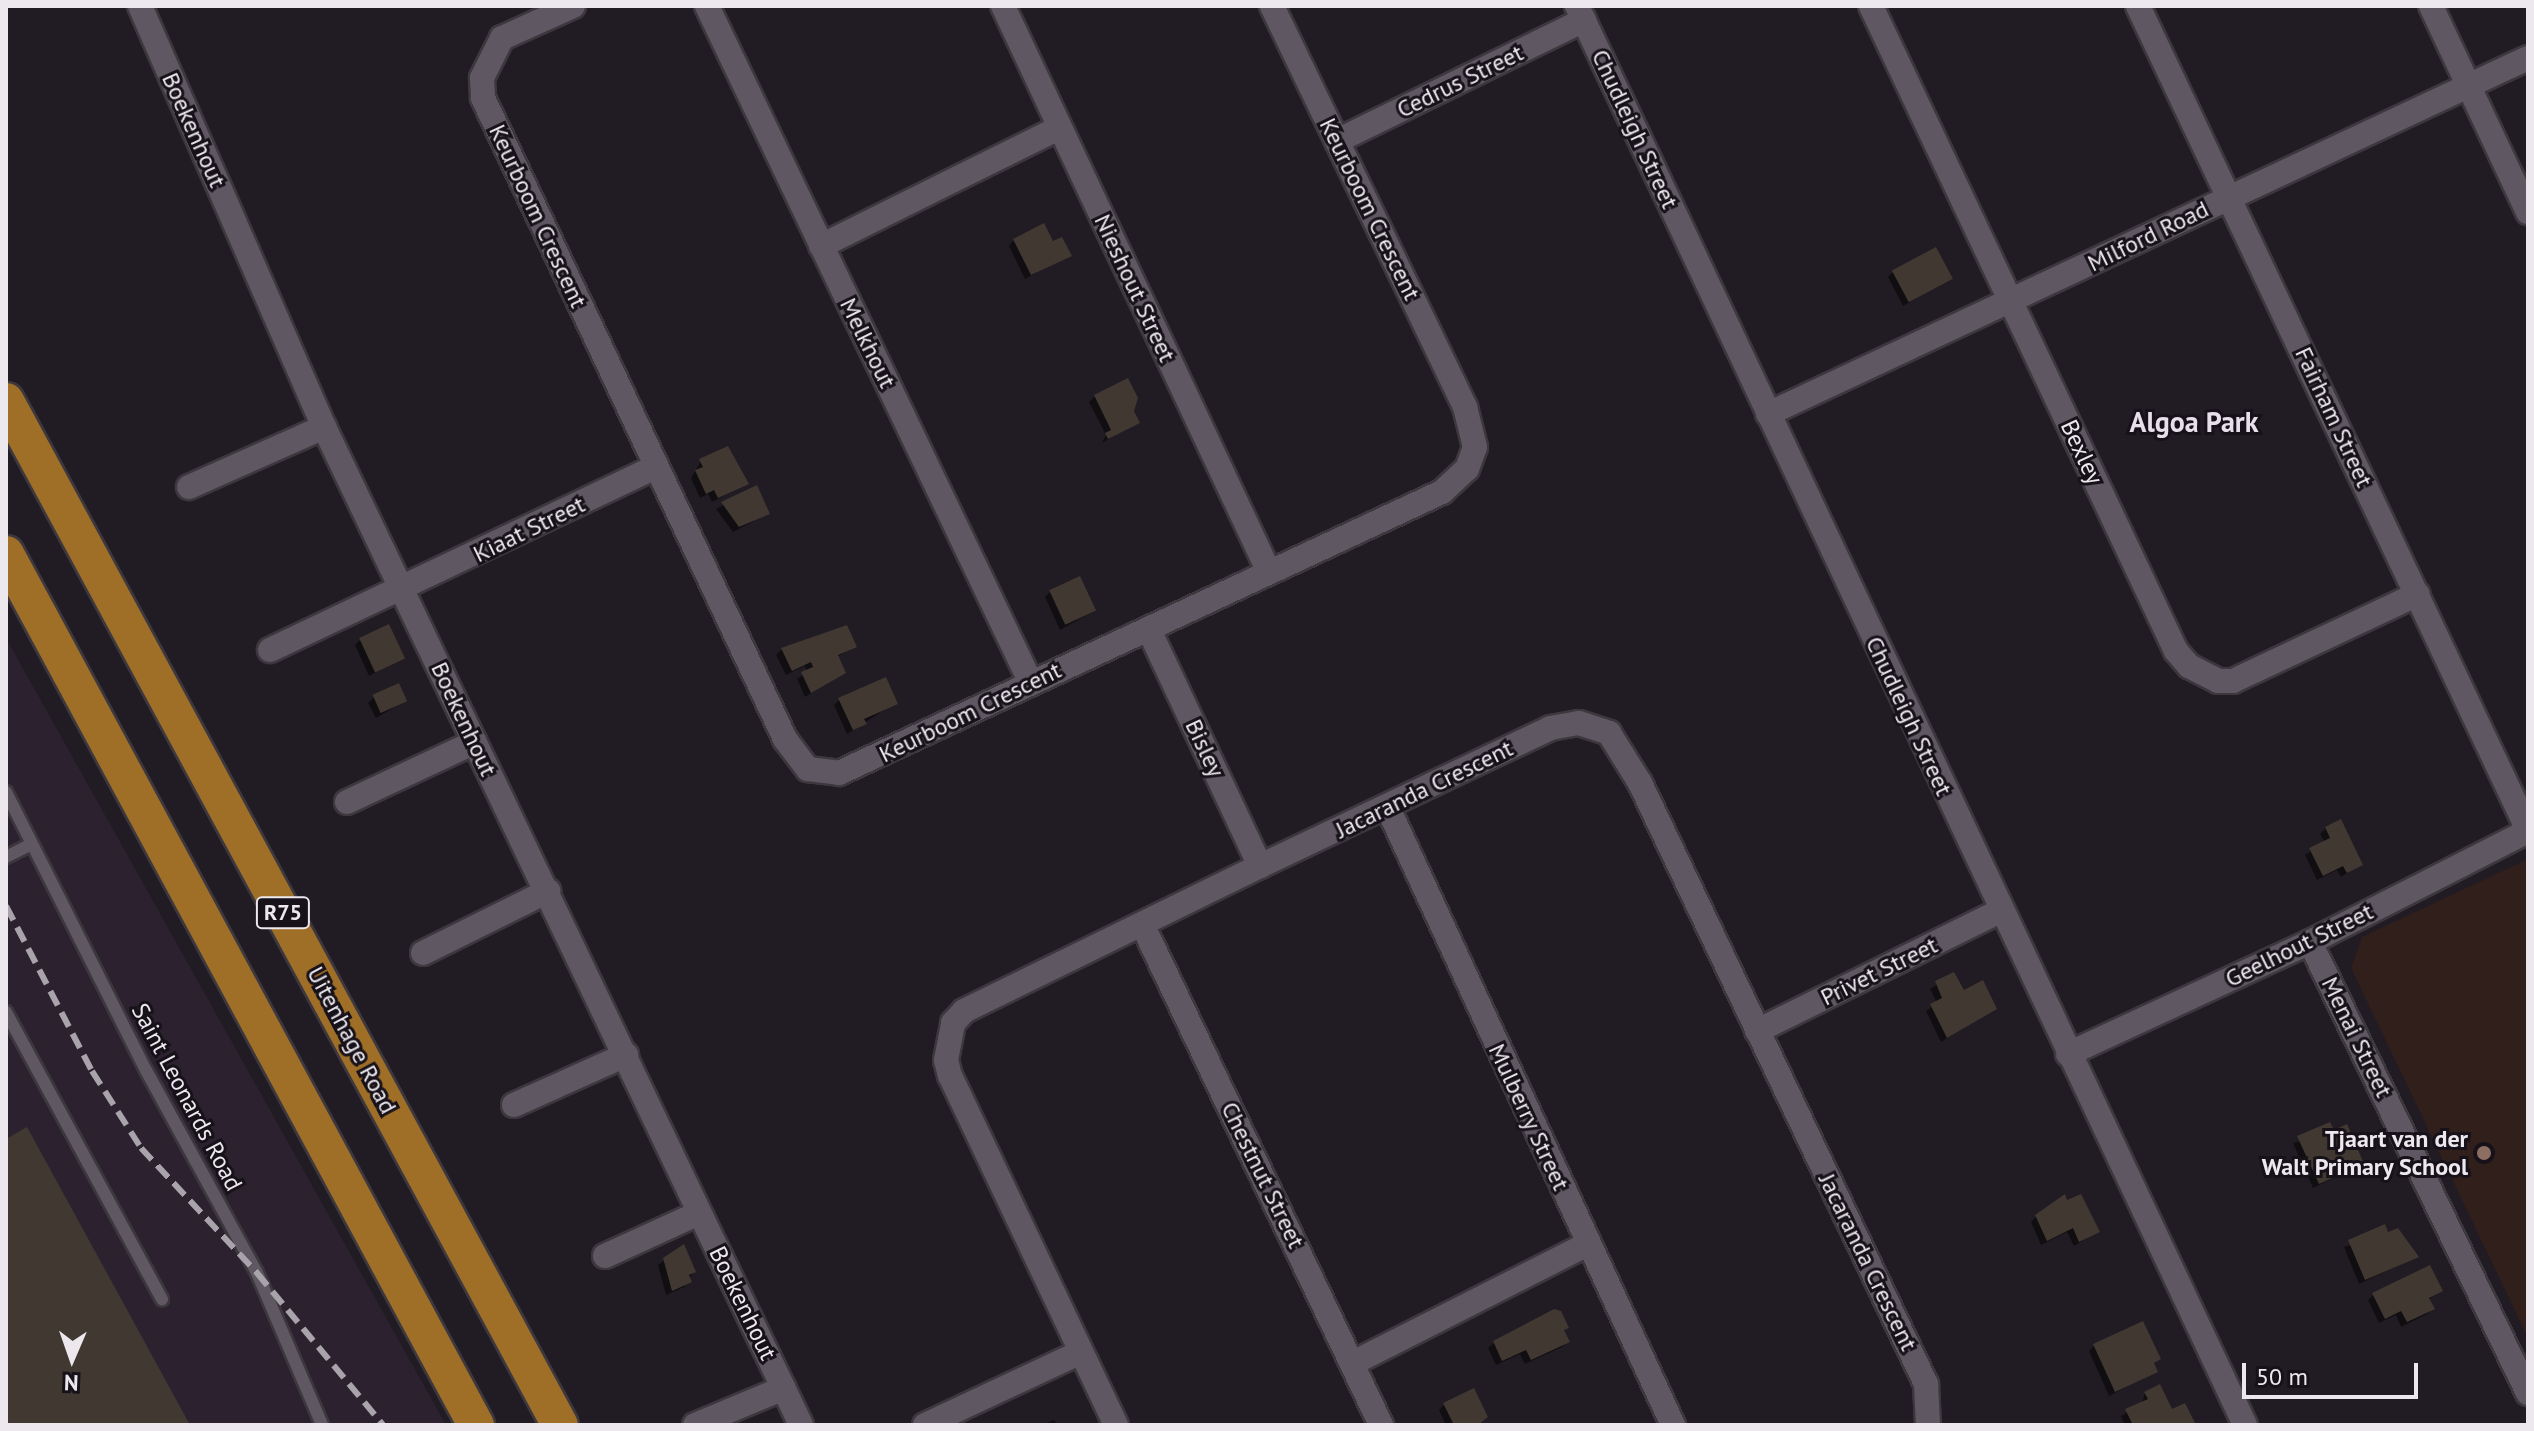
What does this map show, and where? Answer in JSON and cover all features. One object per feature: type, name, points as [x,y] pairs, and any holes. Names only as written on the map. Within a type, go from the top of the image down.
[{"type":"main road","name":"Uitenhage Road","points":[[6,401],[560,1425]]},
{"type":"main road","points":[[6,554],[476,1425]]},
{"type":"street","name":"Boekenhout","points":[[140,6],[324,427],[801,1425]]},
{"type":"street","name":"Keurboom Crescent","points":[[573,6],[502,38],[482,78],[483,98],[785,739],[808,769],[839,773],[855,768],[1030,681],[1149,630],[1268,570],[1442,492],[1467,469],[1475,447],[1465,407],[1272,6]]},
{"type":"street","name":"Melkhout","points":[[707,6],[1030,681]]},
{"type":"street","name":"Nieshout Street","points":[[1003,6],[1268,570]]},
{"type":"street","name":"Bexley","points":[[1871,6],[2176,651],[2201,675],[2233,681],[2254,674],[2418,594]]},
{"type":"street","name":"Fairham Street","points":[[2138,6],[2528,830]]},
{"type":"street","points":[[2431,6],[2528,212]]},
{"type":"street","name":"Cedrus Street","points":[[1337,141],[1580,13]]},
{"type":"street","name":"Chudleigh Street","points":[[1580,13],[2000,911],[2245,1425]]},
{"type":"street","name":"Milford Road","points":[[1768,414],[2528,58]]},
{"type":"street","points":[[821,246],[1059,128]]},
{"type":"street","points":[[189,487],[324,427]]},
{"type":"street","name":"Kiaat Street","points":[[270,650],[403,590],[655,467]]},
{"type":"street","name":"Bisley","points":[[1149,630],[1260,866]]},
{"type":"street","name":"Jacaranda Crescent","points":[[1116,1425],[950,1076],[948,1042],[953,1023],[964,1011],[1143,926],[1260,866],[1388,808],[1550,728],[1579,723],[1609,733],[1640,783],[1926,1384],[1928,1425]]},
{"type":"street","points":[[347,802],[475,742]]},
{"type":"street","name":"Mulberry Street","points":[[1388,808],[1673,1425]]},
{"type":"street","name":"Geelhout Street","points":[[2068,1054],[2310,942],[2528,830]]},
{"type":"street","points":[[423,953],[548,891]]},
{"type":"street","name":"Privet Street","points":[[1757,1031],[2000,911]]},
{"type":"street","name":"Chestnut Street","points":[[1143,926],[1381,1425]]},
{"type":"street","name":"Menai Street","points":[[2310,942],[2528,1393]]},
{"type":"street","points":[[514,1105],[626,1055]]},
{"type":"street","points":[[605,1256],[699,1213]]},
{"type":"street","points":[[1353,1363],[1588,1244]]},
{"type":"street","points":[[925,1425],[1081,1352]]},
{"type":"street","points":[[695,1425],[784,1388]]},
{"type":"lane","name":"Saint Leonards Road","points":[[6,792],[147,1072],[257,1273],[322,1425]]},
{"type":"lane","points":[[6,857],[32,844]]},
{"type":"lane","points":[[6,1012],[162,1299]]},
{"type":"shaded area","points":[[6,638],[446,1425],[6,1425]]},
{"type":"shaded area","name":"Tjaart van der Walt Primary School","points":[[2528,859],[2528,1338],[2351,968],[2362,937]]},
{"type":"building","points":[[1044,223],[1053,241],[1062,237],[1072,256],[1031,275],[1013,239]]},
{"type":"building","points":[[1936,247],[1953,279],[1909,302],[1892,270]]},
{"type":"building","points":[[1128,378],[1138,398],[1134,411],[1140,423],[1108,439],[1105,433],[1111,430],[1094,395]]},
{"type":"building","points":[[728,446],[749,484],[718,498],[714,490],[706,494],[695,470],[703,467],[699,459]]},
{"type":"building","points":[[757,485],[770,514],[739,527],[721,502]]},
{"type":"building","points":[[1080,576],[1096,610],[1065,625],[1049,590]]},
{"type":"building","points":[[389,624],[405,658],[375,672],[359,638]]},
{"type":"building","points":[[847,625],[857,647],[838,655],[846,673],[811,693],[801,672],[813,667],[811,662],[792,671],[781,648]]},
{"type":"building","points":[[886,677],[898,704],[864,719],[867,724],[853,730],[838,698]]},
{"type":"building","points":[[399,683],[407,701],[381,713],[373,695]]},
{"type":"building","points":[[2341,819],[2363,865],[2347,873],[2343,866],[2323,876],[2309,848],[2330,838],[2325,827]]},
{"type":"building","points":[[1954,972],[1964,990],[1983,980],[1997,1009],[1947,1038],[1930,1004],[1942,998],[1935,981]]},
{"type":"building","points":[[2330,1122],[2334,1130],[2347,1124],[2364,1164],[2319,1184],[2297,1136]]},
{"type":"building","points":[[27,1127],[190,1425],[6,1425],[6,1139]]},
{"type":"building","points":[[2065,1194],[2067,1200],[2081,1194],[2100,1232],[2079,1242],[2073,1228],[2047,1241],[2035,1215]]},
{"type":"building","points":[[2385,1224],[2388,1232],[2398,1228],[2419,1257],[2365,1280],[2348,1240]]},
{"type":"building","points":[[684,1244],[696,1272],[689,1275],[692,1282],[672,1291],[663,1258]]},
{"type":"building","points":[[2430,1265],[2443,1291],[2429,1298],[2435,1309],[2407,1322],[2401,1311],[2385,1319],[2372,1293]]},
{"type":"building","points":[[1554,1309],[1561,1311],[1569,1328],[1564,1330],[1570,1342],[1531,1360],[1526,1350],[1502,1361],[1493,1341]]},
{"type":"building","points":[[2143,1321],[2161,1359],[2154,1363],[2158,1372],[2115,1392],[2093,1344]]},
{"type":"building","points":[[2160,1384],[2172,1409],[2185,1403],[2196,1425],[2133,1425],[2125,1409],[2148,1399],[2144,1392]]},
{"type":"building","points":[[1474,1388],[1488,1417],[1478,1425],[1454,1425],[1443,1403]]},
{"type":"railway","points":[[6,906],[92,1071],[141,1148],[257,1273],[383,1425]]},
{"type":"place","name":"Tjaart van der Walt Primary School","points":[[2484,1153]]},
{"type":"district","name":"Algoa Park","points":[[2194,422]]}]
